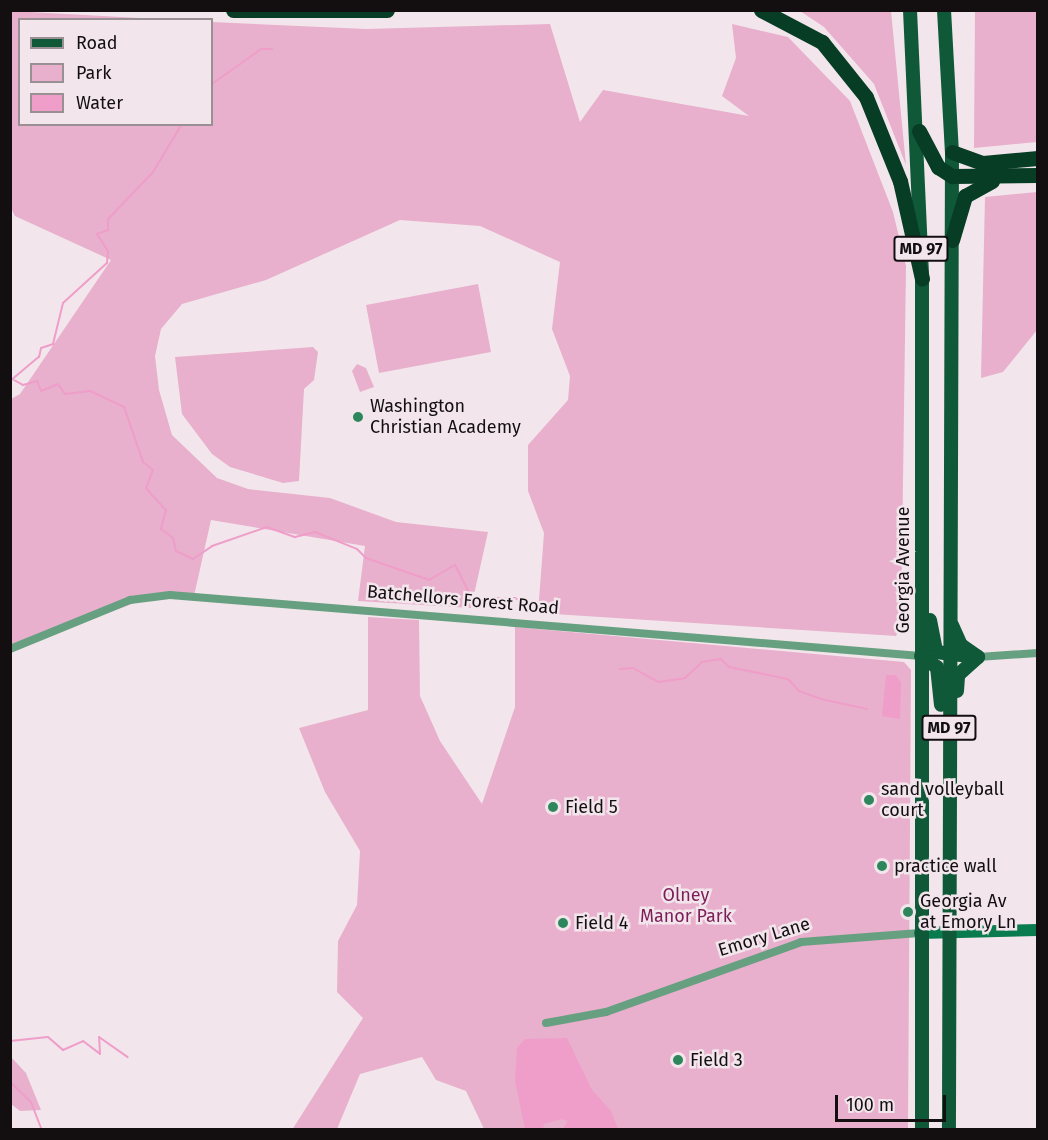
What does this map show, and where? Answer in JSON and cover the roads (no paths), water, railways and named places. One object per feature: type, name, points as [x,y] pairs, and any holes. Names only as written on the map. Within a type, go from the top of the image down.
[{"type":"highway","points":[[233,10],[387,10]]},
{"type":"highway","points":[[761,10],[822,42],[866,97],[900,181],[922,279]]},
{"type":"highway","points":[[919,131],[938,167],[952,176],[1038,175]]},
{"type":"highway","points":[[952,152],[983,163],[1038,158]]},
{"type":"highway","points":[[951,240],[960,204],[969,192],[1013,177]]},
{"type":"main road","name":"Georgia Avenue","points":[[910,10],[919,131],[922,279],[920,933],[922,1130]]},
{"type":"main road","name":"MD 97","points":[[944,10],[952,152],[949,1130]]},
{"type":"main road","points":[[921,520],[931,643],[950,657],[978,657]]},
{"type":"main road","points":[[950,619],[961,645],[978,657]]},
{"type":"main road","points":[[921,656],[939,672],[942,762],[949,774]]},
{"type":"main road","points":[[950,731],[958,675],[978,657]]},
{"type":"street","name":"Batchellors Forest Road","points":[[10,649],[130,600],[170,595],[921,656]]},
{"type":"street","points":[[978,657],[1038,653]]},
{"type":"street","name":"Emory Lane","points":[[546,1023],[606,1012],[801,942],[920,933],[1038,930]]},
{"type":"water","points":[[886,675],[896,675],[901,683],[900,719],[882,716]]},
{"type":"water","points":[[567,1038],[592,1090],[611,1111],[618,1129],[563,1129],[568,1121],[561,1119],[544,1124],[543,1129],[525,1129],[515,1081],[517,1048],[525,1039]]},
{"type":"waterway","points":[[213,83],[261,49],[272,49]]},
{"type":"waterway","points":[[10,381],[39,357],[41,348],[53,344],[63,303],[107,263],[108,251],[97,234],[108,230],[108,219],[153,172],[181,126]]},
{"type":"waterway","points":[[14,380],[23,385],[37,381],[41,391],[58,384],[65,394],[90,391],[124,407],[143,462],[153,470],[146,488],[166,510],[161,529],[173,538],[176,551],[193,559],[212,546],[267,527],[295,537],[315,532],[357,549],[366,558],[429,580],[455,565],[472,598],[515,598],[534,609]]},
{"type":"waterway","points":[[620,669],[633,668],[658,682],[685,678],[702,662],[721,659],[729,667],[788,679],[799,691],[821,699],[867,709]]},
{"type":"waterway","points":[[10,1041],[48,1037],[63,1050],[83,1041],[100,1054],[99,1037],[128,1057]]},
{"type":"waterway","points":[[10,1082],[31,1102],[42,1130]]},
{"type":"place","name":"Washington Christian Academy","points":[[358,417]]},
{"type":"place","name":"sand volleyball court","points":[[869,800]]},
{"type":"place","name":"Field 5","points":[[553,807]]},
{"type":"place","name":"practice wall","points":[[882,866]]},
{"type":"place","name":"Georgia Av at Emory Ln","points":[[908,912]]},
{"type":"place","name":"Field 4","points":[[563,923]]},
{"type":"place","name":"Field 3","points":[[678,1060]]},
{"type":"park label","name":"Olney Manor Park","points":[[686,906]]}]
